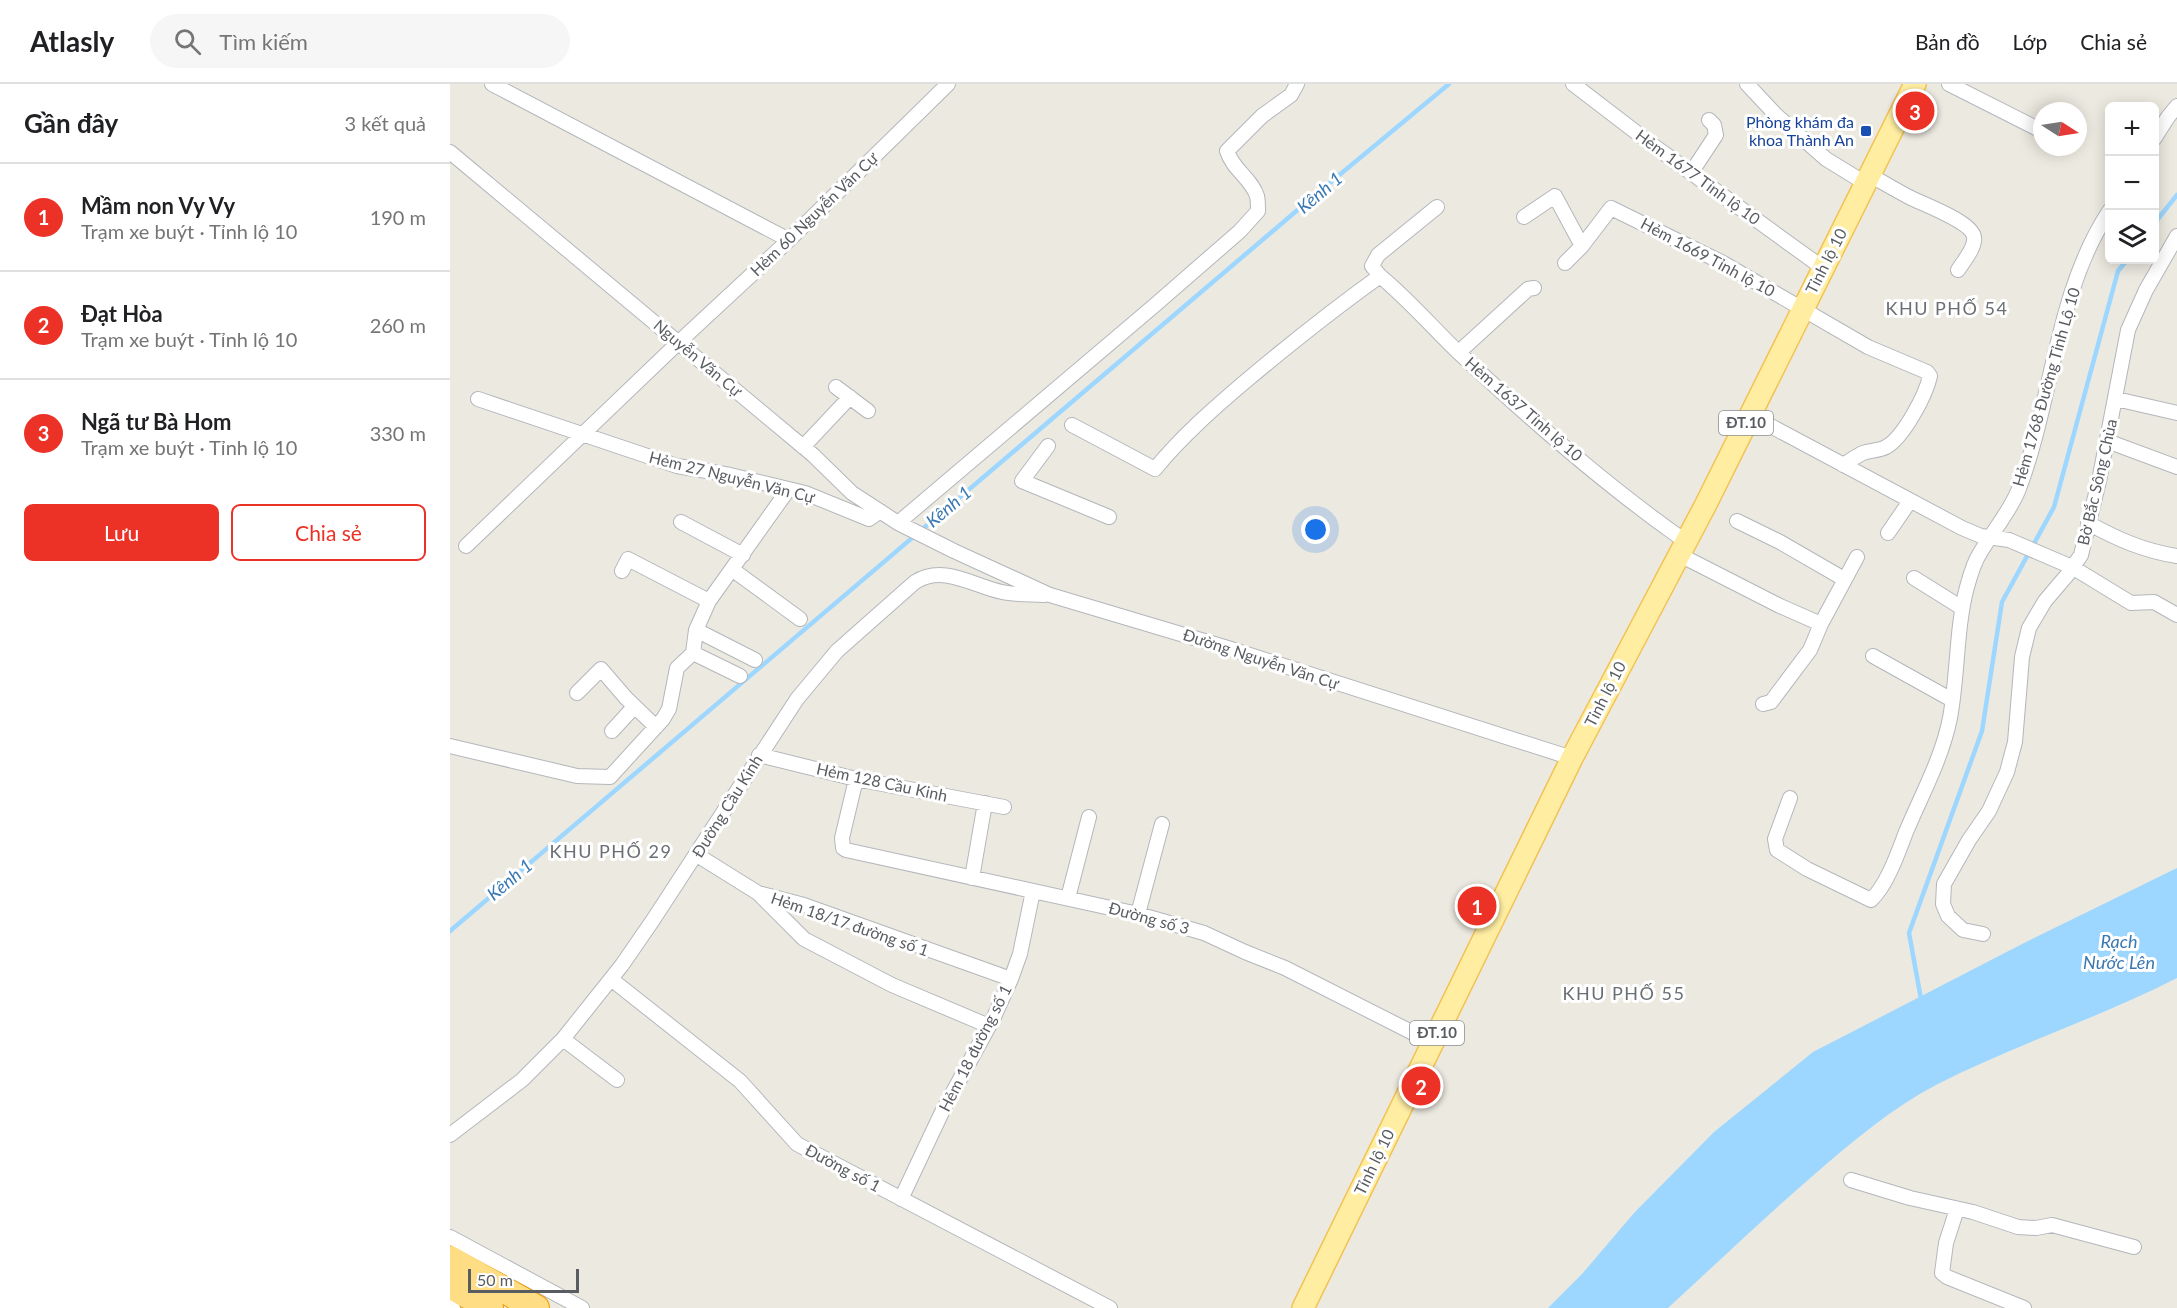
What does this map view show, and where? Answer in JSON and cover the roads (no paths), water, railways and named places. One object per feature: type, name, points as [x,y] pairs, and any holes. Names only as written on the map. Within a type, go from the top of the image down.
[{"type":"highway","points":[[450,1259],[536,1308]]},
{"type":"highway","points":[[450,1285],[490,1308]]},
{"type":"main road","name":"Tỉnh lộ 10","points":[[1303,1308],[1572,758],[1750,415],[1915,84]]},
{"type":"street","points":[[492,84],[789,240]]},
{"type":"street","name":"Hẻm 60 Nguyễn Văn Cự","points":[[466,546],[581,434],[789,240],[948,84]]},
{"type":"street","points":[[898,523],[1240,231],[1258,211],[1257,196],[1231,163],[1227,151],[1262,116],[1291,94],[1298,84]]},
{"type":"street","name":"Hẻm 1677 Tỉnh lộ 10","points":[[1573,84],[1823,268]]},
{"type":"street","points":[[1747,84],[1776,115],[1826,159],[1944,212],[1972,232],[1974,238],[1972,245],[1958,270]]},
{"type":"street","points":[[1949,84],[2033,126]]},
{"type":"street","points":[[2159,131],[2177,106]]},
{"type":"street","points":[[1691,172],[1716,135],[1714,125],[1709,120]]},
{"type":"street","name":"Nguyễn Văn Cự","points":[[450,152],[803,447],[852,493],[898,523],[954,551]]},
{"type":"street","points":[[1524,217],[1556,196],[1582,246],[1565,263]]},
{"type":"street","points":[[1072,425],[1155,469],[1175,445],[1230,394],[1376,271],[1378,255],[1437,207]]},
{"type":"street","name":"Hẻm 1669 Tỉnh lộ 10","points":[[1582,246],[1611,208],[1724,262],[1868,347],[1921,369],[1930,376],[1925,392],[1894,442],[1884,448],[1865,452],[1843,465]]},
{"type":"street","name":"Hẻm 1768 Đường Tỉnh Lộ 10","points":[[1790,798],[1775,839],[1777,850],[1807,869],[1870,900],[1877,894],[1896,857],[1942,751],[1952,699],[1962,608],[1967,586],[1978,555],[2017,492],[2035,435],[2074,285],[2105,216]]},
{"type":"street","name":"Bờ Bắc Sông Chùa","points":[[1983,934],[1963,930],[1948,916],[1943,904],[1944,884],[1969,840],[1989,811],[2007,772],[2015,742],[2022,657],[2029,628],[2045,601],[2081,555],[2116,399],[2128,330],[2146,290],[2177,236]]},
{"type":"street","name":"Hẻm 1637 Tỉnh lộ 10","points":[[1376,271],[1459,352],[1682,548],[1780,606],[1821,624]]},
{"type":"street","points":[[1459,352],[1528,289],[1534,288]]},
{"type":"street","points":[[836,387],[868,411]]},
{"type":"street","points":[[803,447],[850,397]]},
{"type":"street","name":"Hẻm 27 Nguyễn Văn Cự","points":[[478,399],[677,466],[730,475],[805,493],[869,519],[880,511]]},
{"type":"street","points":[[2116,399],[2177,413]]},
{"type":"street","points":[[1750,415],[1962,528],[1981,536],[2009,540],[2072,567],[2132,603],[2154,602],[2177,615]]},
{"type":"street","points":[[2107,441],[2177,467]]},
{"type":"street","points":[[1048,446],[1023,481],[1109,517]]},
{"type":"street","points":[[450,746],[577,776],[610,777],[656,727],[669,709],[676,668],[693,653],[696,630],[710,601],[788,490]]},
{"type":"street","points":[[1888,532],[1910,501]]},
{"type":"street","points":[[1737,520],[1844,579]]},
{"type":"street","points":[[681,522],[743,555]]},
{"type":"street","points":[[2088,523],[2116,539],[2154,552],[2177,556]]},
{"type":"street","name":"Đường Nguyễn Văn Cự","points":[[954,551],[1050,595],[1231,649],[1572,758]]},
{"type":"street","points":[[1762,704],[1771,702],[1810,650],[1821,624],[1857,557]]},
{"type":"street","points":[[622,571],[628,560],[710,601]]},
{"type":"street","points":[[733,570],[800,620]]},
{"type":"street","name":"Đường Cầu Kinh","points":[[450,1135],[522,1080],[563,1039],[610,979],[697,855],[797,699],[837,651],[924,576],[945,574],[1005,593],[1050,595]]},
{"type":"street","points":[[1914,578],[1962,608]]},
{"type":"street","points":[[696,630],[755,660]]},
{"type":"street","points":[[693,653],[740,676]]},
{"type":"street","points":[[1873,656],[1952,699]]},
{"type":"street","points":[[578,693],[601,669],[634,707],[656,727]]},
{"type":"street","points":[[612,731],[634,707]]},
{"type":"street","name":"Hẻm 128 Cầu Kinh","points":[[759,755],[856,779],[1004,807]]},
{"type":"street","name":"Đường số 3","points":[[856,779],[842,838],[843,848],[846,850],[1138,914],[1204,933],[1285,968],[1433,1042]]},
{"type":"street","points":[[972,878],[985,803]]},
{"type":"street","points":[[1068,898],[1089,817]]},
{"type":"street","points":[[1138,914],[1162,824]]},
{"type":"street","name":"Hẻm 18/17 đường số 1","points":[[697,855],[758,893],[804,905],[1011,979]]},
{"type":"street","name":"Hẻm 18 đường số 1","points":[[901,1199],[942,1112],[989,1026],[1011,979],[1020,954],[1033,891]]},
{"type":"street","points":[[758,893],[804,939],[892,985],[989,1026]]},
{"type":"street","name":"Đường số 1","points":[[610,979],[740,1081],[796,1144],[1110,1308]]},
{"type":"street","points":[[563,1039],[617,1080]]},
{"type":"street","points":[[1851,1180],[2018,1227],[2036,1228],[2052,1225],[2134,1247]]},
{"type":"street","points":[[1957,1209],[1946,1243],[1942,1273],[2024,1308]]},
{"type":"street","points":[[450,1237],[582,1308]]},
{"type":"water","name":"Rạch Nước Lên","points":[[2177,868],[2177,978],[1996,1057],[1936,1085],[1904,1104],[1816,1173],[1668,1308],[1548,1308],[1582,1274],[1634,1213],[1714,1132],[1813,1052],[2024,943]]},
{"type":"waterway","name":"Kênh 1","points":[[450,931],[1314,196],[1449,84]]},
{"type":"waterway","points":[[2159,218],[2177,195]]},
{"type":"waterway","points":[[1921,999],[1909,933],[1982,731],[2002,602],[2054,507],[2118,271],[2124,264]]},
{"type":"place","name":"Ngã tư Bà Hom","points":[[1915,111]]},
{"type":"place","name":"Phòng khám đa khoa Thành An","points":[[1866,131]]},
{"type":"place","name":"Mầm non Vy Vy","points":[[1477,906]]},
{"type":"place","name":"Đạt Hòa","points":[[1421,1086]]},
{"type":"district","name":"KHU PHỐ 54","points":[[1947,309]]},
{"type":"district","name":"KHU PHỐ 29","points":[[611,852]]},
{"type":"district","name":"KHU PHỐ 55","points":[[1624,994]]}]
